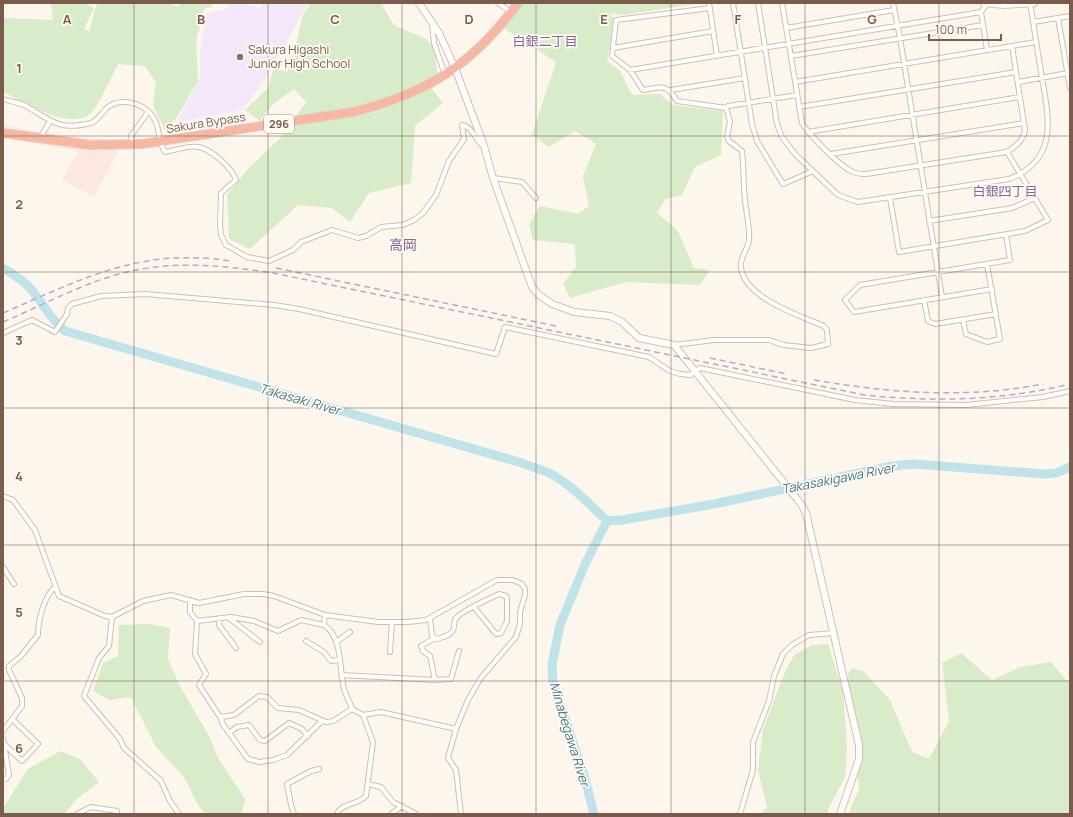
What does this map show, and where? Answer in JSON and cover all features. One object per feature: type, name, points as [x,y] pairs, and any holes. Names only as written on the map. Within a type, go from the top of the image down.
[{"type":"highway","name":"Sakura Bypass","points":[[3,133],[90,145],[132,145],[161,142],[353,112],[409,95],[445,75],[472,55],[518,3]]},
{"type":"street","points":[[420,3],[431,18],[454,68],[484,146],[493,178],[532,287],[539,295],[552,304],[574,312],[610,316],[622,322],[639,338],[674,345],[714,340],[769,340],[784,345],[811,348],[828,344],[827,330],[824,326],[781,308],[763,298],[744,277],[740,268],[741,258],[747,248],[749,239],[745,201],[745,171],[742,151],[729,141],[727,137],[730,121],[726,108]]},
{"type":"street","points":[[498,3],[511,12]]},
{"type":"street","points":[[733,3],[749,103],[757,141],[783,184],[813,171]]},
{"type":"street","points":[[758,3],[777,124],[782,137],[795,154],[838,195],[852,201],[864,202],[1009,179],[1020,173],[1035,160],[1043,149],[1047,137],[1049,122],[1031,3],[1004,5],[986,3],[981,12],[987,50]]},
{"type":"street","points":[[782,3],[802,123],[808,132],[850,171],[862,174],[1007,152],[1020,142],[1023,136],[1024,123],[1012,46]]},
{"type":"street","points":[[893,3],[942,297]]},
{"type":"street","points":[[717,56],[709,5],[616,20],[612,56],[630,70],[643,90],[664,87],[671,90],[745,78]]},
{"type":"street","points":[[786,28],[894,10]]},
{"type":"street","points":[[630,70],[981,12]]},
{"type":"street","points":[[1033,22],[1070,16]]},
{"type":"street","points":[[431,18],[434,43],[445,75]]},
{"type":"street","points":[[1058,18],[1070,88]]},
{"type":"street","points":[[791,56],[983,25]]},
{"type":"street","points":[[613,48],[714,31]]},
{"type":"street","points":[[795,82],[1036,42]]},
{"type":"street","points":[[800,107],[1016,72]]},
{"type":"street","points":[[1018,82],[1068,73]]},
{"type":"street","points":[[671,90],[677,101],[726,108],[728,106],[797,95]]},
{"type":"street","points":[[808,132],[1020,97]]},
{"type":"street","points":[[3,99],[20,103],[50,121],[64,126],[93,123],[109,106],[123,102],[140,106],[148,112],[157,124],[162,148],[165,152],[200,147],[221,160],[230,168],[236,180],[221,193],[221,235],[226,244],[247,258],[269,261],[293,250],[301,242],[332,230],[358,238],[366,236],[381,226],[403,225],[414,220],[424,213],[436,195],[449,161],[464,139],[462,125],[466,126],[472,131],[478,142],[484,146]]},
{"type":"street","points":[[132,145],[131,136],[148,112]]},
{"type":"street","points":[[40,138],[50,121]]},
{"type":"street","points":[[831,154],[1024,123]]},
{"type":"street","points":[[890,198],[899,252],[1025,231],[1048,220],[1007,152]]},
{"type":"street","points":[[493,178],[522,182],[536,198]]},
{"type":"street","points":[[929,221],[1012,208],[1034,198]]},
{"type":"street","points":[[992,289],[854,312],[846,300],[860,285],[1010,260],[1006,235]]},
{"type":"street","points":[[963,320],[966,334],[987,342],[1000,339],[988,264]]},
{"type":"street","points":[[3,333],[32,320],[55,332],[68,308],[72,304],[101,296],[145,294],[274,305],[496,354],[505,326],[650,357],[661,366],[680,374],[690,375],[700,368],[855,400],[894,404],[966,405],[1043,397],[1070,391]]},
{"type":"street","points":[[924,300],[928,321],[935,324],[996,314]]},
{"type":"street","points":[[674,345],[801,504],[806,513],[860,752],[840,814]]},
{"type":"street","points":[[3,496],[13,500],[35,530],[59,596],[105,616],[112,617],[143,602],[154,598],[171,595],[199,603],[244,594],[262,594],[274,596],[325,615],[392,622],[408,622],[430,618],[497,580],[513,580],[522,584],[525,589],[516,637],[480,679],[468,700],[456,729],[448,758],[456,770],[461,814]]},
{"type":"street","points":[[3,567],[14,584]]},
{"type":"street","points":[[3,731],[22,706],[22,698],[9,670],[9,666],[22,656],[38,635],[38,625],[50,591],[55,587]]},
{"type":"street","points":[[435,680],[430,656],[423,651],[421,646],[435,638],[437,639],[450,634],[454,629],[454,622],[456,618],[474,607],[499,594],[506,596],[507,621],[501,633],[496,634],[474,607]]},
{"type":"street","points":[[190,600],[190,612],[197,621],[195,654],[206,674],[199,685],[218,715],[234,715],[253,698],[263,696],[278,708],[299,710],[322,721],[331,722],[352,709]]},
{"type":"street","points":[[324,624],[325,615]]},
{"type":"street","points":[[112,617],[109,646],[99,658],[84,696],[120,739],[124,748],[161,781],[170,801],[179,814]]},
{"type":"street","points":[[220,618],[219,625],[236,648]]},
{"type":"street","points":[[197,621],[230,618],[254,621],[278,631],[301,620],[324,624],[329,628],[338,647],[341,675],[352,709],[363,715],[381,712],[456,729]]},
{"type":"street","points":[[230,618],[260,642]]},
{"type":"street","points":[[430,618],[432,636],[435,638]]},
{"type":"street","points":[[390,652],[392,622]]},
{"type":"street","points":[[336,642],[350,632]]},
{"type":"street","points":[[740,814],[752,770],[753,742],[769,701],[774,676],[783,654],[792,645],[808,635],[834,634]]},
{"type":"street","points":[[306,641],[324,652],[331,661],[339,660]]},
{"type":"street","points":[[341,675],[435,680],[451,679],[459,651]]},
{"type":"street","points":[[337,814],[342,808],[363,800],[366,796],[373,742],[363,715]]},
{"type":"street","points":[[221,716],[222,723],[248,759],[259,762],[273,760],[287,755],[322,721]]},
{"type":"street","points":[[4,744],[22,761],[38,744],[12,719]]},
{"type":"street","points":[[229,733],[236,727],[249,725],[262,741],[289,723],[302,729],[308,736]]},
{"type":"street","points":[[3,738],[9,775],[3,780]]},
{"type":"street","points":[[294,814],[287,784],[311,771],[319,769]]},
{"type":"street","points":[[368,784],[381,787],[393,802],[416,814]]},
{"type":"street","points":[[77,814],[91,806],[117,811],[117,814]]},
{"type":"street","points":[[391,814],[402,806]]},
{"type":"shaded area","name":"Sakura Higashi Junior High School","points":[[230,3],[244,3],[260,8],[264,3],[308,3],[275,64],[243,110],[177,122],[200,77],[200,50],[207,13],[226,9]]},
{"type":"shaded area","points":[[3,125],[68,137],[124,140],[94,197],[62,180],[79,151],[3,138]]},
{"type":"green space","points":[[51,3],[85,3],[94,8],[84,29],[89,31],[97,3],[167,3],[179,7],[179,3],[211,3],[212,7],[204,9],[196,41],[198,81],[177,117],[165,130],[153,105],[156,83],[145,66],[118,64],[96,107],[89,115],[80,119],[58,117],[46,113],[4,92],[3,18],[53,20]]},
{"type":"green space","points":[[312,3],[381,3],[394,25],[426,39],[435,49],[439,79],[432,89],[443,103],[415,126],[411,183],[369,193],[350,222],[332,208],[298,205],[250,249],[229,239],[227,195],[247,170],[280,138],[306,102],[294,89],[273,104],[260,121],[245,110],[268,88],[274,68],[287,72],[295,48],[301,22],[305,12]]},
{"type":"green space","points":[[521,3],[695,3],[623,15],[610,13],[615,20],[607,61],[620,71],[632,95],[660,94],[673,105],[723,111],[721,155],[695,167],[682,195],[665,199],[657,213],[678,231],[694,268],[710,270],[700,285],[626,282],[570,298],[563,284],[576,267],[575,244],[533,240],[529,224],[540,206],[578,214],[589,206],[583,176],[596,144],[575,131],[549,147],[532,135],[556,62],[503,28]]},
{"type":"green space","points":[[149,624],[170,628],[168,659],[180,686],[210,738],[219,760],[245,799],[242,814],[205,814],[198,805],[184,777],[156,747],[131,697],[109,700],[93,691],[103,663],[118,656],[119,625]]},
{"type":"green space","points":[[828,644],[843,691],[847,748],[845,777],[828,809],[829,814],[761,814],[767,807],[758,770],[763,729],[785,672],[794,655],[812,645]]},
{"type":"green space","points":[[961,653],[992,680],[1020,667],[1051,662],[1066,680],[1070,680],[1070,814],[850,814],[849,812],[859,789],[848,673],[852,668],[863,671],[890,700],[912,752],[929,759],[949,721],[942,663]]},
{"type":"green space","points":[[60,751],[80,759],[99,782],[78,798],[64,814],[3,814],[3,808],[28,769]]},
{"type":"waterway","name":"Takasaki River","points":[[3,268],[17,277],[34,292],[55,321],[65,331],[543,470],[565,483],[607,521],[622,520],[714,504],[892,466],[914,464],[1045,474],[1056,473],[1070,467]]},
{"type":"waterway","name":"Minabegawa River","points":[[594,814],[584,775],[553,683],[552,665],[560,625],[586,562],[607,521]]},
{"type":"railway","points":[[3,313],[86,278],[140,262],[168,258],[198,258],[230,261]]},
{"type":"railway","points":[[3,322],[75,290],[119,274],[176,265],[215,266],[273,273],[864,395],[916,399],[993,397],[1044,390],[1070,384]]},
{"type":"railway","points":[[276,268],[556,326]]},
{"type":"railway","points":[[710,358],[787,374]]},
{"type":"railway","points":[[814,380],[843,385],[900,391],[957,393],[986,392],[1043,384]]},
{"type":"place","name":"Sakura Higashi Junior High School","points":[[240,57]]},
{"type":"district","name":"白銀二丁目","points":[[545,41]]},
{"type":"district","name":"白銀四丁目","points":[[1005,191]]},
{"type":"district","name":"高岡","points":[[403,245]]},
{"type":"water label","name":"Takasakigawa River","points":[[838,478]]}]
